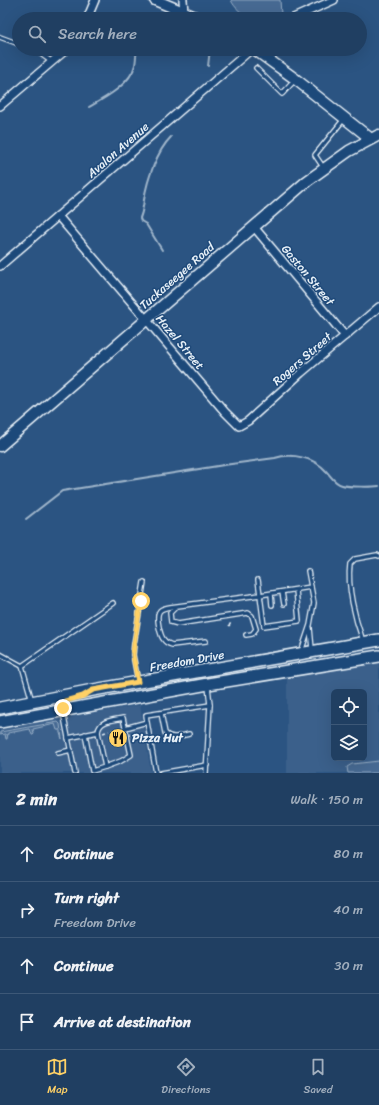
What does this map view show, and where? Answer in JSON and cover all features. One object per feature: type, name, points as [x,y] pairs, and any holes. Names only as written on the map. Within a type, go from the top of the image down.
[{"type":"main road","points":[[155,0],[184,12]]},
{"type":"main road","points":[[264,56],[296,79],[345,118],[375,137]]},
{"type":"main road","name":"Tuckaseegee Road","points":[[0,446],[324,168],[349,151],[375,137]]},
{"type":"main road","name":"Freedom Drive","points":[[0,708],[93,690],[379,640]]},
{"type":"main road","points":[[312,652],[314,667]]},
{"type":"main road","points":[[0,722],[208,684],[379,656]]},
{"type":"main road","points":[[63,711],[65,701],[83,696],[93,690]]},
{"type":"street","points":[[90,12],[95,0]]},
{"type":"street","points":[[183,0],[184,12]]},
{"type":"street","points":[[307,12],[334,0]]},
{"type":"street","points":[[0,106],[58,56]]},
{"type":"street","name":"Avalon Avenue","points":[[0,266],[243,56]]},
{"type":"street","name":"Hazel Street","points":[[58,216],[225,412],[239,426]]},
{"type":"street","name":"Gaston Street","points":[[254,227],[345,336]]},
{"type":"street","name":"Rogers Street","points":[[239,426],[248,421],[379,307]]},
{"type":"lane","points":[[0,37],[12,41]]},
{"type":"lane","points":[[44,56],[52,62]]},
{"type":"lane","points":[[256,68],[282,94],[296,79]]},
{"type":"lane","points":[[324,168],[315,155],[345,118]]},
{"type":"lane","points":[[364,643],[359,629],[351,591],[350,564],[355,559],[377,555],[379,556]]},
{"type":"lane","points":[[300,654],[310,625],[314,603],[308,571]]},
{"type":"lane","points":[[258,580],[264,626],[275,622],[286,623],[299,621],[296,590]]},
{"type":"lane","points":[[138,682],[133,655],[144,582]]},
{"type":"lane","points":[[206,641],[172,645],[167,643],[162,639],[158,618],[159,612],[163,608],[271,594],[311,587]]},
{"type":"lane","points":[[282,592],[284,604]]},
{"type":"lane","points":[[271,594],[272,605]]},
{"type":"lane","points":[[22,666],[113,603]]},
{"type":"lane","points":[[176,607],[170,613],[170,618],[171,622],[178,624],[248,613],[252,616],[256,629],[252,634],[246,635]]},
{"type":"lane","points":[[286,618],[286,623]]},
{"type":"lane","points":[[310,625],[312,652]]},
{"type":"lane","points":[[0,654],[22,666],[32,703]]},
{"type":"lane","points":[[206,773],[210,705],[208,684]]},
{"type":"lane","points":[[156,773],[146,715],[210,705]]},
{"type":"lane","points":[[63,711],[75,773]]},
{"type":"lane","points":[[161,713],[167,735],[172,737],[189,734]]},
{"type":"lane","points":[[85,734],[92,771],[105,767],[121,761],[131,755],[123,718],[103,723],[99,726],[98,732],[105,767]]},
{"type":"lane","points":[[125,728],[147,722]]},
{"type":"lane","points":[[68,738],[98,732]]},
{"type":"lane","points":[[58,753],[71,750]]},
{"type":"lane","points":[[161,773],[207,765]]},
{"type":"shaded area","points":[[231,0],[280,0],[281,12],[241,12]]},
{"type":"shaded area","points":[[379,662],[379,773],[287,773],[287,679]]},
{"type":"shaded area","points":[[140,705],[151,772],[0,773],[0,728]]},
{"type":"shaded area","points":[[58,722],[60,724],[62,739],[55,724],[33,729],[33,735],[30,729],[8,733],[7,739],[5,734],[0,735],[0,732]]},
{"type":"shaded area","points":[[379,761],[379,773],[348,773],[347,767],[352,764]]},
{"type":"waterway","points":[[89,107],[123,84],[133,72],[136,56]]},
{"type":"waterway","points":[[208,66],[209,56]]},
{"type":"waterway","points":[[162,250],[146,224],[141,221],[140,218],[145,192],[153,166],[161,150],[171,137]]},
{"type":"waterway","points":[[26,519],[62,491],[288,456],[302,457],[315,462],[321,466],[335,481],[342,485],[360,487],[379,486]]},
{"type":"place","name":"Pizza Hut","points":[[118,738]]},
{"type":"route","points":[[63,708],[65,701],[83,696],[93,690],[138,682],[133,655],[141,601]]}]
